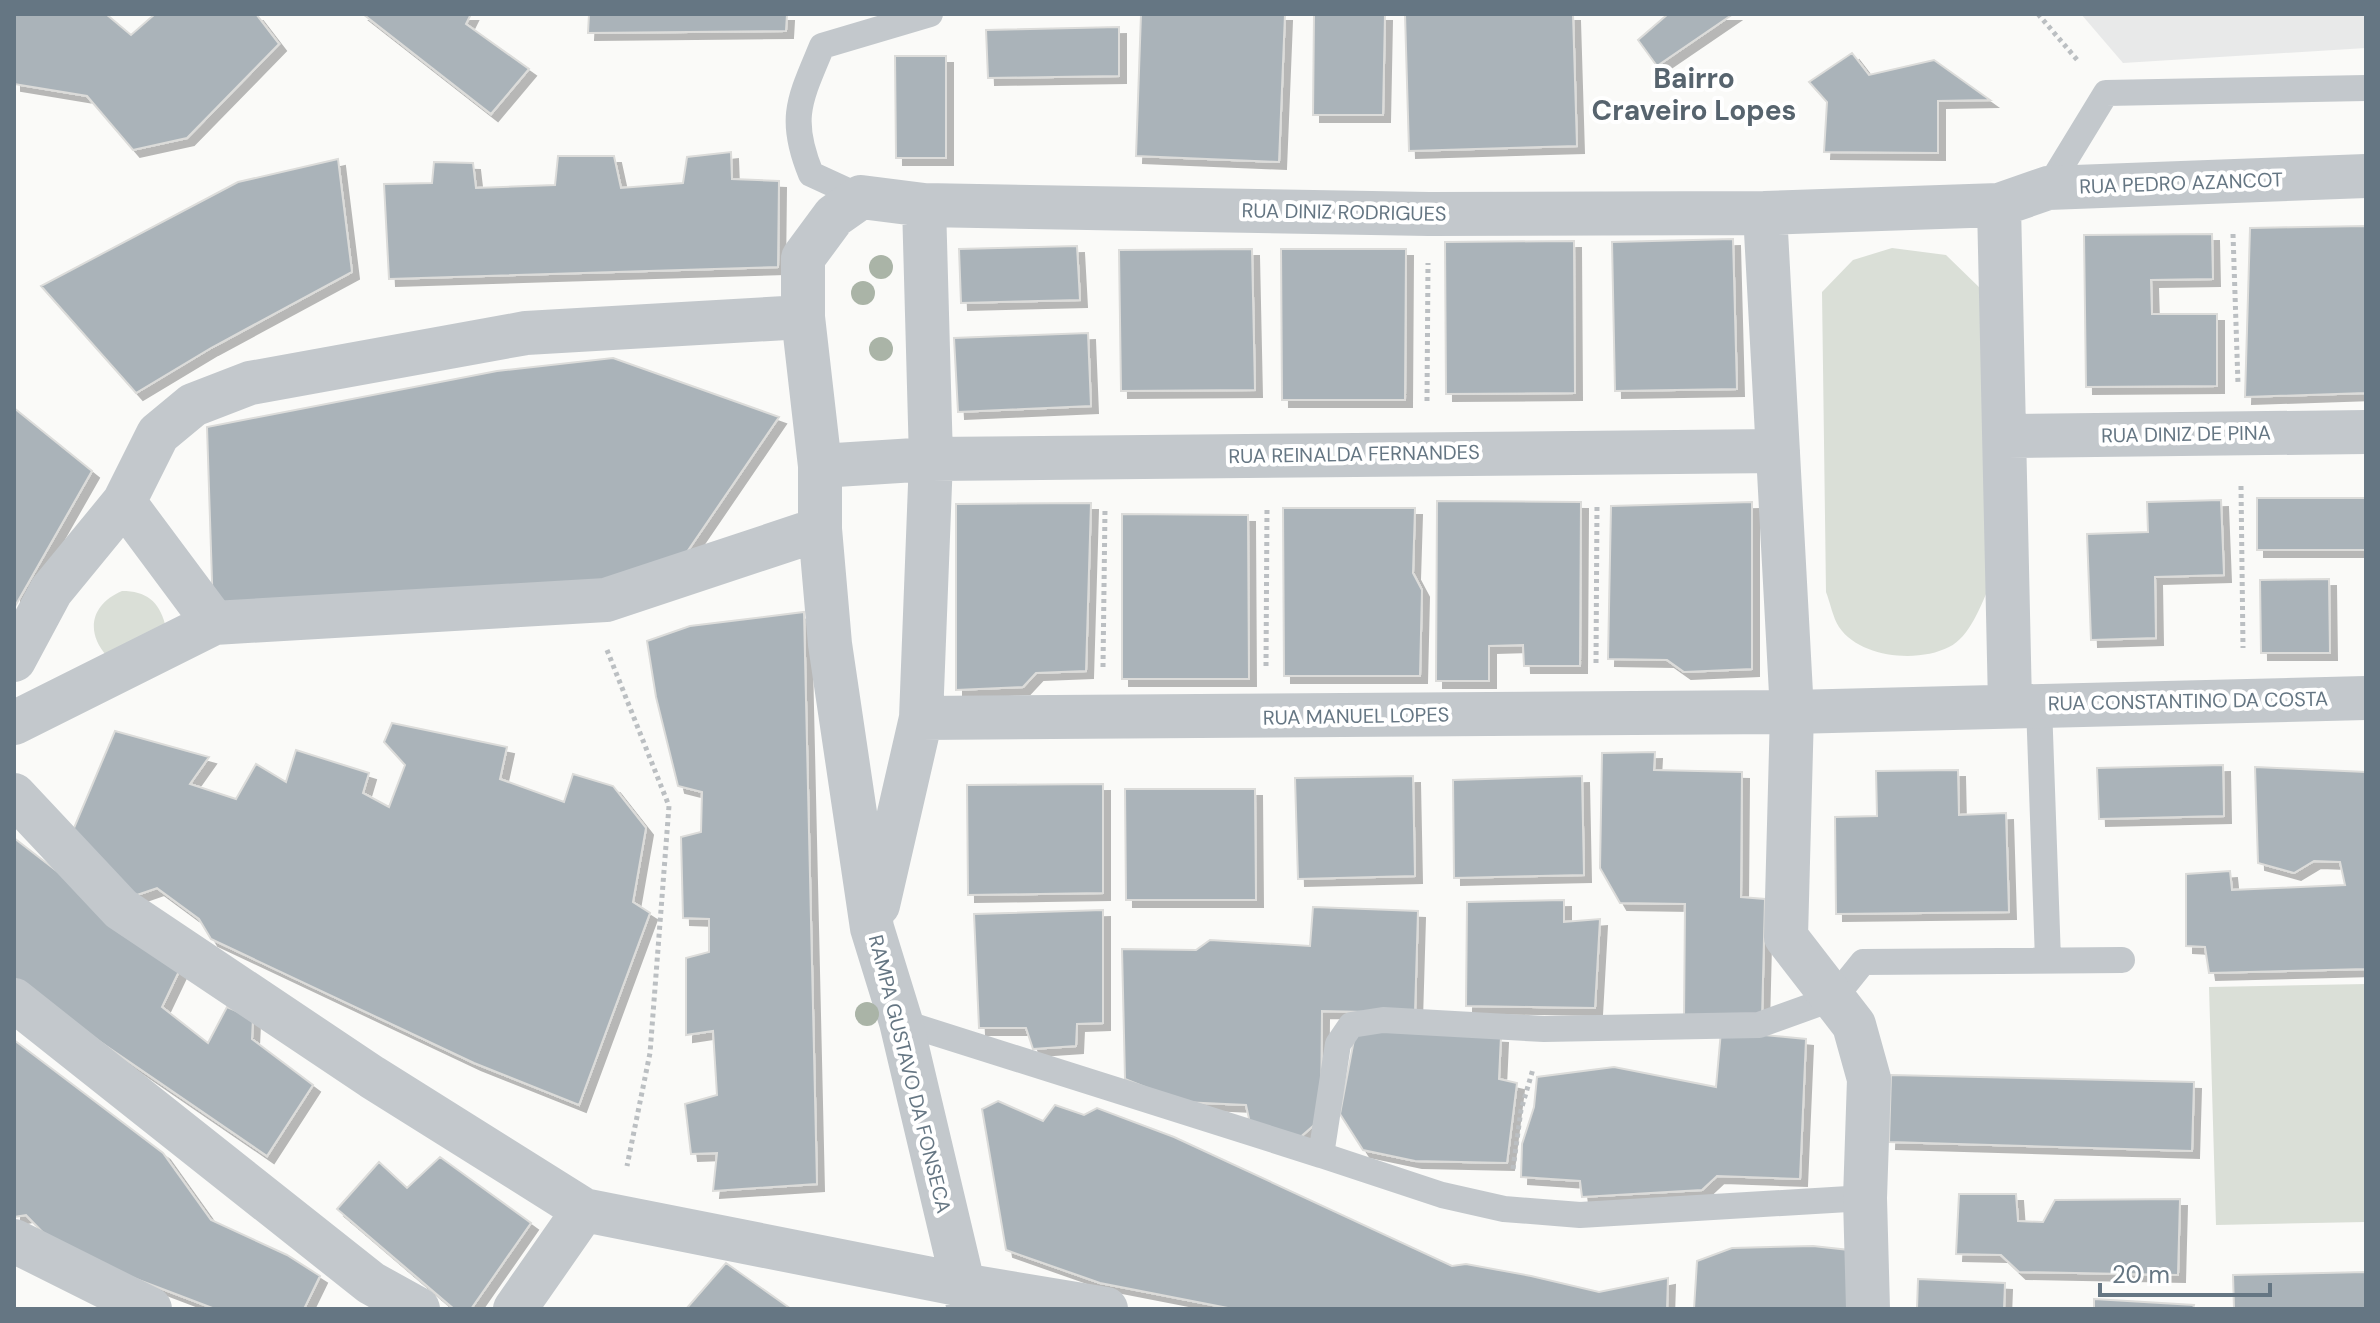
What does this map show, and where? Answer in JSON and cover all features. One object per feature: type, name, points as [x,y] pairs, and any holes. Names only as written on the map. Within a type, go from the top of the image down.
[{"type":"street","name":"RUA PEDRO AZANCOT","points":[[1999,205],[2048,188],[2366,176]]},
{"type":"street","name":"RUA DINIZ RODRIGUES","points":[[861,197],[924,205],[1429,214],[1765,213],[1999,205]]},
{"type":"street","points":[[861,197],[834,216],[803,258],[803,317],[820,466],[820,529],[830,644],[872,928]]},
{"type":"street","name":"RAMPA GUSTAVO DA FONSECA","points":[[924,205],[931,459],[921,718],[872,928],[901,1022],[965,1297]]},
{"type":"street","points":[[1999,205],[2007,436],[2025,704]]},
{"type":"street","points":[[1765,213],[1792,712],[1786,937],[1854,1025],[1869,1079],[1865,1198],[1868,1309]]},
{"type":"street","points":[[14,660],[51,591],[124,502],[158,434],[193,405],[250,383],[526,333],[803,317]]},
{"type":"street","name":"RUA DINIZ DE PINA","points":[[2007,436],[2366,432]]},
{"type":"street","name":"RUA REINALDA FERNANDES","points":[[820,466],[931,459],[1106,456],[1778,451]]},
{"type":"street","points":[[124,502],[214,623]]},
{"type":"street","points":[[14,723],[214,623],[606,600],[820,529]]},
{"type":"street","name":"RUA CONSTANTINO DA COSTA","points":[[1792,712],[2366,698]]},
{"type":"street","name":"RUA MANUEL LOPES","points":[[921,718],[1792,712]]},
{"type":"street","points":[[14,795],[121,909],[372,1077],[601,1214],[965,1297],[1106,1309]]},
{"type":"street","points":[[14,1000],[365,1296],[418,1309]]},
{"type":"street","points":[[515,1309],[601,1214]]},
{"type":"street","points":[[15,1248],[150,1309]]},
{"type":"lane","points":[[861,197],[811,174],[798,142],[798,102],[822,46],[930,14]]},
{"type":"lane","points":[[2048,188],[2106,93],[2366,88]]},
{"type":"lane","points":[[2025,704],[2048,960]]},
{"type":"lane","points":[[1321,1155],[1338,1044],[1351,1025],[1383,1020],[1544,1029],[1759,1025],[1834,998],[1863,962],[2122,960]]},
{"type":"lane","points":[[901,1022],[1442,1195],[1504,1209],[1580,1215],[1865,1198]]},
{"type":"path","points":[[2038,14],[2106,93]]},
{"type":"path","points":[[1427,454],[1429,214]]},
{"type":"path","points":[[1595,714],[1597,452]]},
{"type":"path","points":[[1266,717],[1268,455]]},
{"type":"path","points":[[1103,719],[1106,456]]},
{"type":"path","points":[[587,601],[669,806],[650,1053],[601,1214]]},
{"type":"path","points":[[1504,1209],[1521,1110],[1544,1029]]},
{"type":"shaded area","points":[[2081,14],[2366,14],[2366,48],[2123,63]]},
{"type":"shaded area","points":[[1892,248],[1946,255],[1983,291],[1990,585],[1974,620],[1956,642],[1936,652],[1906,656],[1875,651],[1848,637],[1837,623],[1826,592],[1822,292],[1853,260]]},
{"type":"shaded area","points":[[122,591],[145,595],[155,603],[165,624],[107,656],[96,638],[95,619],[103,603]]},
{"type":"shaded area","points":[[2366,984],[2366,1222],[2216,1225],[2209,987]]},
{"type":"building","points":[[14,14],[106,14],[131,35],[155,14],[256,14],[279,44],[187,138],[133,150],[87,96],[14,84]]},
{"type":"building","points":[[363,14],[471,14],[466,24],[529,69],[491,114]]},
{"type":"building","points":[[589,14],[787,14],[786,31],[588,33]]},
{"type":"building","points":[[1141,14],[1285,14],[1279,162],[1136,156]]},
{"type":"building","points":[[1314,14],[1385,14],[1383,115],[1313,115]]},
{"type":"building","points":[[1405,14],[1573,14],[1577,146],[1409,151]]},
{"type":"building","points":[[1668,14],[1733,14],[1657,66],[1638,40]]},
{"type":"building","points":[[1119,27],[1119,76],[988,78],[986,30]]},
{"type":"building","points":[[1852,53],[1869,75],[1934,60],[1990,100],[1938,101],[1938,153],[1824,152],[1827,102],[1809,82]]},
{"type":"building","points":[[895,56],[946,56],[946,158],[896,158]]},
{"type":"building","points":[[731,152],[732,179],[779,181],[778,267],[389,279],[384,184],[432,183],[434,162],[473,163],[476,188],[555,185],[558,156],[614,156],[621,188],[683,183],[687,157]]},
{"type":"building","points":[[338,159],[352,272],[211,348],[136,393],[41,286],[238,182]]},
{"type":"building","points":[[2366,226],[2366,393],[2245,397],[2250,228]]},
{"type":"building","points":[[2212,234],[2213,279],[2151,280],[2152,314],[2217,314],[2217,386],[2086,387],[2084,235]]},
{"type":"building","points":[[1733,239],[1737,389],[1615,391],[1612,242]]},
{"type":"building","points":[[1574,241],[1575,393],[1446,394],[1445,242]]},
{"type":"building","points":[[1077,246],[1080,300],[961,303],[959,249]]},
{"type":"building","points":[[1252,249],[1255,390],[1121,391],[1119,250]]},
{"type":"building","points":[[1281,249],[1406,249],[1405,400],[1282,400]]},
{"type":"building","points":[[1088,333],[1091,406],[958,412],[954,338]]},
{"type":"building","points":[[613,358],[779,417],[676,568],[595,598],[213,612],[207,427],[497,371]]},
{"type":"building","points":[[14,408],[92,471],[14,608]]},
{"type":"building","points":[[2257,498],[2366,498],[2366,550],[2257,550]]},
{"type":"building","points":[[2221,500],[2224,575],[2155,577],[2156,638],[2091,640],[2087,534],[2148,532],[2147,502]]},
{"type":"building","points":[[1437,501],[1581,502],[1580,666],[1524,666],[1523,645],[1489,646],[1489,681],[1436,681]]},
{"type":"building","points":[[1752,502],[1752,669],[1684,672],[1667,660],[1608,659],[1611,506]]},
{"type":"building","points":[[1091,503],[1086,671],[1036,673],[1023,687],[956,690],[956,504]]},
{"type":"building","points":[[1283,508],[1415,508],[1413,573],[1422,590],[1420,676],[1284,676]]},
{"type":"building","points":[[1122,514],[1248,515],[1249,679],[1122,679]]},
{"type":"building","points":[[2329,579],[2330,653],[2261,653],[2260,580]]},
{"type":"building","points":[[804,612],[817,1184],[713,1191],[717,1153],[691,1154],[685,1104],[717,1095],[713,1031],[686,1035],[686,958],[709,952],[709,919],[683,918],[681,837],[701,832],[702,792],[678,786],[656,697],[647,641],[690,626]]},
{"type":"building","points":[[392,723],[507,747],[500,779],[564,802],[573,774],[613,786],[646,828],[633,902],[650,913],[579,1105],[474,1063],[211,939],[199,919],[157,888],[131,897],[71,835],[115,731],[209,757],[190,784],[236,799],[256,764],[286,782],[296,750],[369,773],[363,793],[389,807],[405,765],[384,742]]},
{"type":"building","points":[[1655,752],[1654,770],[1742,772],[1741,897],[1765,899],[1762,1018],[1684,1020],[1685,904],[1620,903],[1600,868],[1602,753]]},
{"type":"building","points":[[2223,765],[2224,816],[2099,819],[2097,768]]},
{"type":"building","points":[[2255,767],[2366,772],[2366,969],[2209,973],[2205,947],[2186,946],[2186,874],[2230,871],[2232,890],[2345,885],[2340,862],[2314,861],[2294,873],[2258,863]]},
{"type":"building","points":[[1958,770],[1959,815],[2006,813],[2009,912],[1836,914],[1835,817],[1877,816],[1876,771]]},
{"type":"building","points":[[1413,776],[1415,876],[1298,879],[1295,778]]},
{"type":"building","points":[[1582,776],[1584,875],[1454,878],[1453,780]]},
{"type":"building","points":[[1103,784],[1103,893],[968,895],[967,785]]},
{"type":"building","points":[[1125,789],[1255,789],[1256,900],[1126,900]]},
{"type":"building","points":[[14,838],[181,967],[162,1007],[208,1043],[227,1007],[253,1018],[252,1039],[313,1085],[267,1156],[99,1041],[14,978]]},
{"type":"building","points":[[1564,900],[1564,922],[1600,919],[1595,1008],[1466,1006],[1467,902]]},
{"type":"building","points":[[1313,907],[1418,911],[1415,1013],[1322,1011],[1321,1119],[1297,1140],[1251,1128],[1246,1105],[1182,1102],[1125,1079],[1122,949],[1196,950],[1210,940],[1310,946]]},
{"type":"building","points":[[1103,910],[1103,1023],[1077,1024],[1076,1046],[1033,1049],[1026,1028],[979,1028],[974,914]]},
{"type":"building","points":[[1356,1029],[1501,1036],[1499,1079],[1517,1083],[1507,1163],[1415,1161],[1363,1150],[1340,1114]]},
{"type":"building","points":[[1721,1031],[1806,1039],[1800,1179],[1717,1176],[1702,1190],[1582,1197],[1580,1181],[1521,1177],[1522,1144],[1534,1107],[1537,1077],[1614,1067],[1716,1087]]},
{"type":"building","points":[[14,1040],[163,1153],[211,1220],[287,1255],[320,1276],[304,1309],[215,1309],[60,1250],[26,1215],[14,1217]]},
{"type":"building","points":[[1891,1075],[2194,1082],[2192,1151],[1889,1142]]},
{"type":"building","points":[[998,1101],[1043,1121],[1055,1105],[1084,1115],[1097,1108],[1174,1137],[1452,1266],[1466,1264],[1599,1292],[1668,1278],[1667,1309],[1233,1309],[1100,1283],[1006,1250],[982,1109]]},
{"type":"building","points":[[440,1157],[531,1223],[471,1309],[454,1309],[337,1209],[379,1162],[407,1188]]},
{"type":"building","points":[[1959,1194],[2016,1194],[2018,1221],[2043,1222],[2055,1200],[2180,1199],[2178,1275],[2019,1272],[2001,1255],[1956,1254]]},
{"type":"building","points":[[1813,1246],[1849,1250],[1848,1309],[1694,1309],[1697,1261],[1732,1248]]},
{"type":"building","points":[[726,1263],[791,1309],[686,1309]]},
{"type":"building","points":[[2366,1272],[2366,1309],[2234,1309],[2233,1275]]},
{"type":"building","points":[[1918,1279],[2005,1283],[2004,1309],[1917,1309]]},
{"type":"building","points":[[2094,1299],[2194,1305],[2193,1309],[2094,1309]]},
{"type":"district","name":"Bairro Craveiro Lopes","points":[[1694,94]]}]
